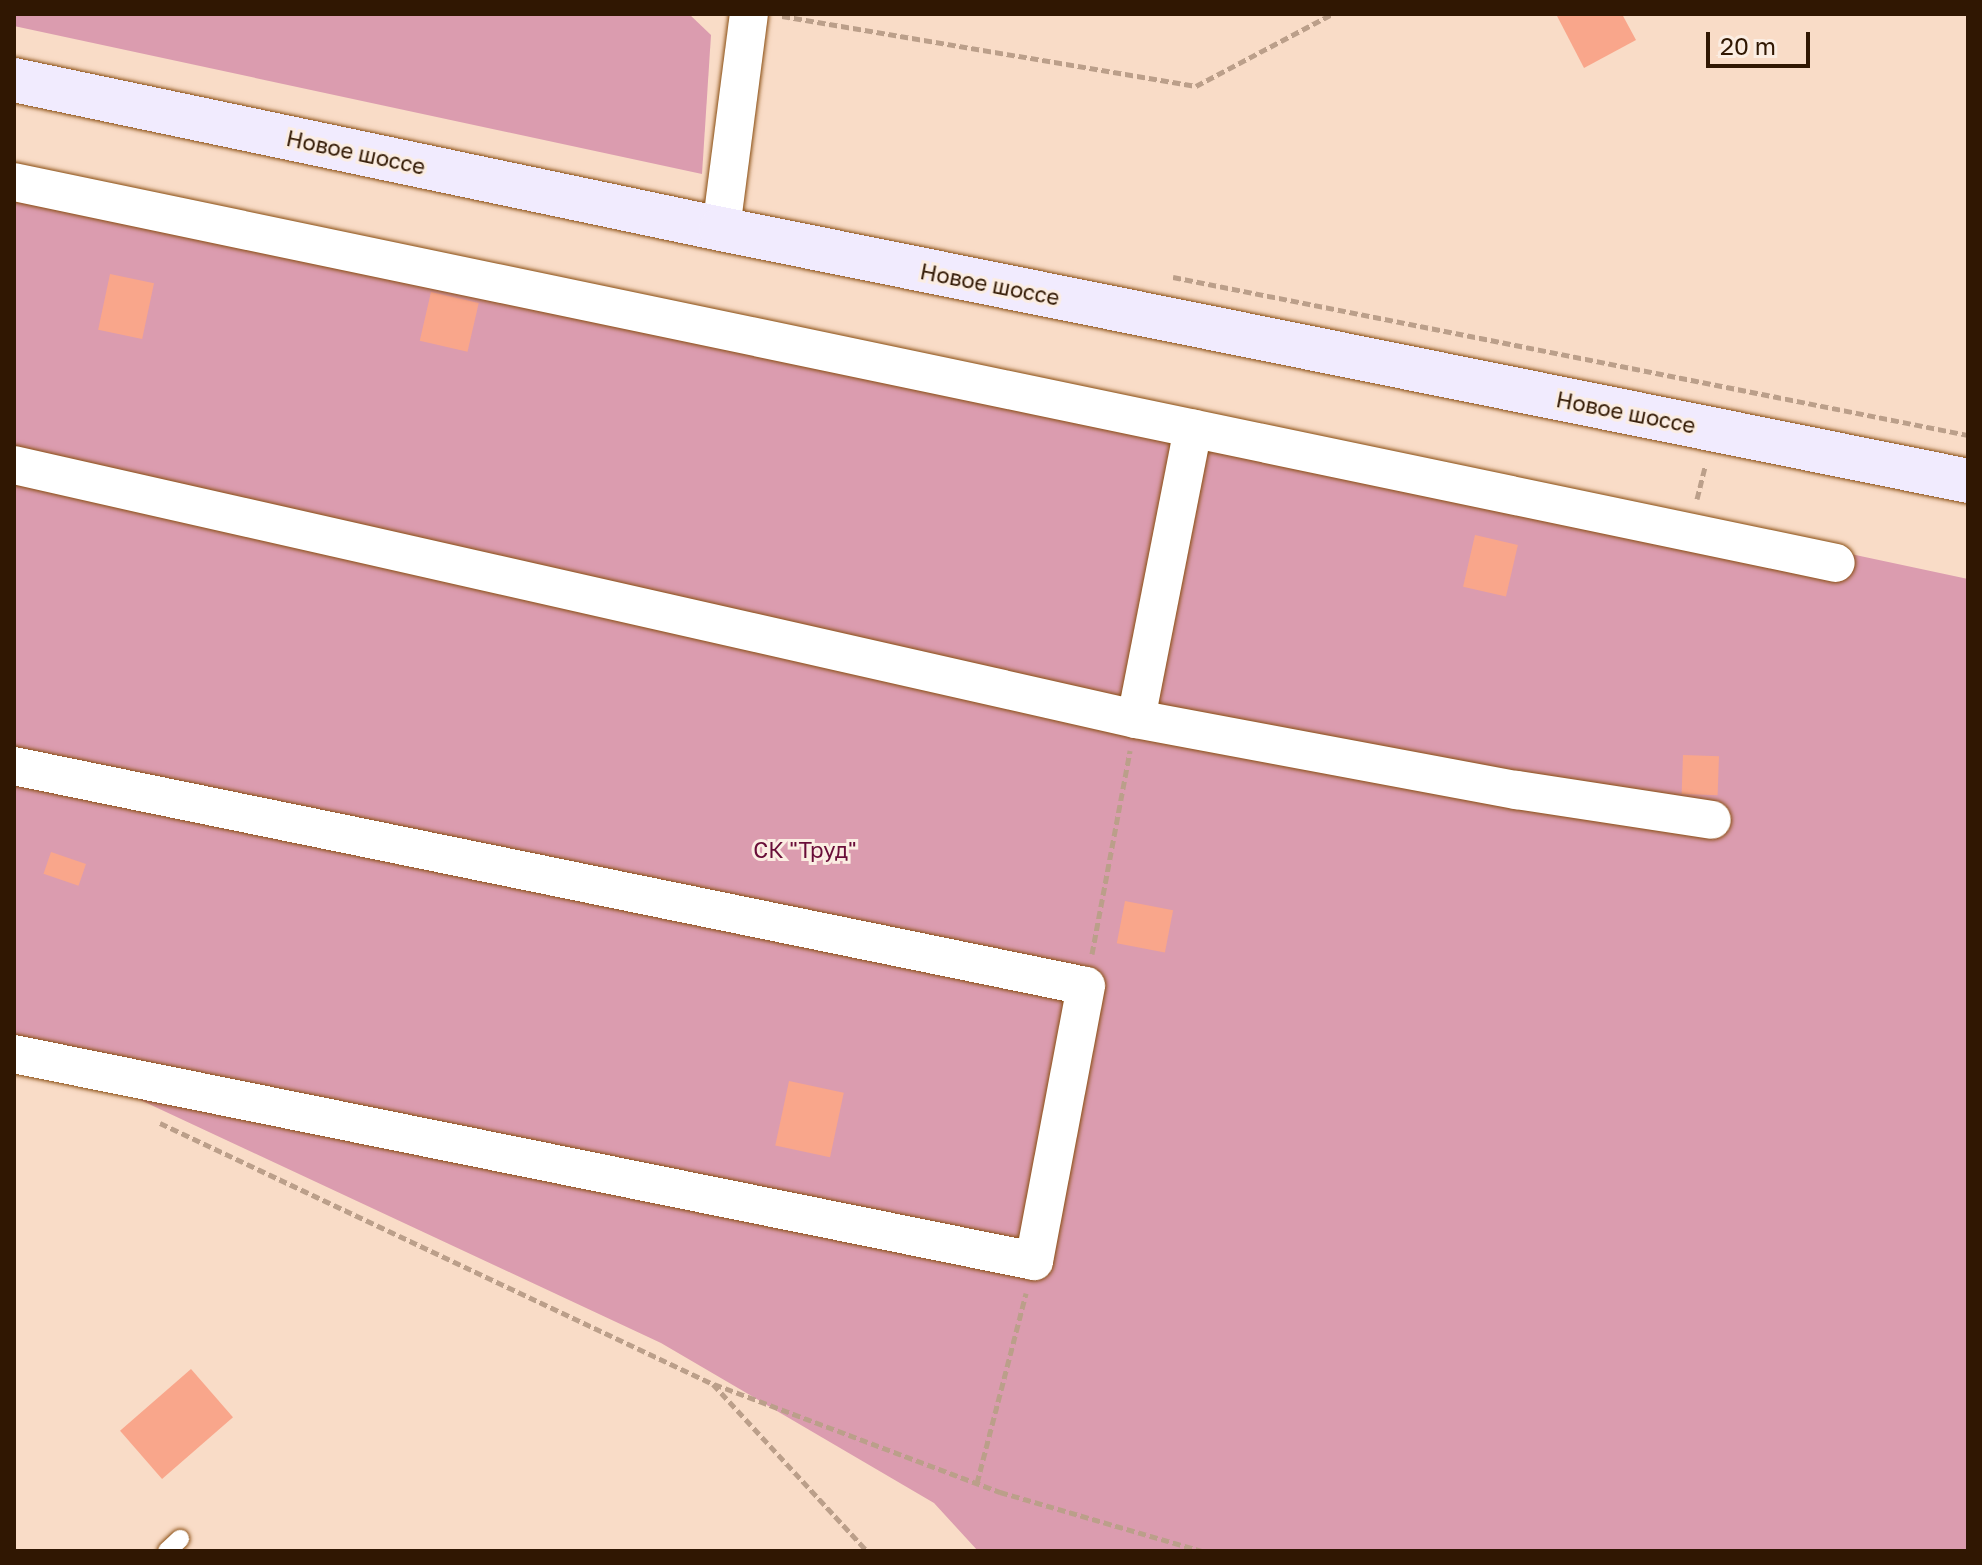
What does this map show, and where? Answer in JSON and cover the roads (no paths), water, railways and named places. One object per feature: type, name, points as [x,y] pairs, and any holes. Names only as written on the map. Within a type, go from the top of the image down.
[{"type":"main road","name":"Новое шоссе","points":[[14,80],[721,229],[1968,481]]},
{"type":"street","points":[[721,229],[749,14]]},
{"type":"street","points":[[14,182],[1836,563]]},
{"type":"street","points":[[1136,719],[1193,429]]},
{"type":"street","points":[[14,465],[1136,719],[1517,790],[1712,820]]},
{"type":"street","points":[[14,766],[1086,986],[1034,1261],[14,1054]]},
{"type":"park label","name":"СК \"Труд\"","points":[[805,850]]}]
